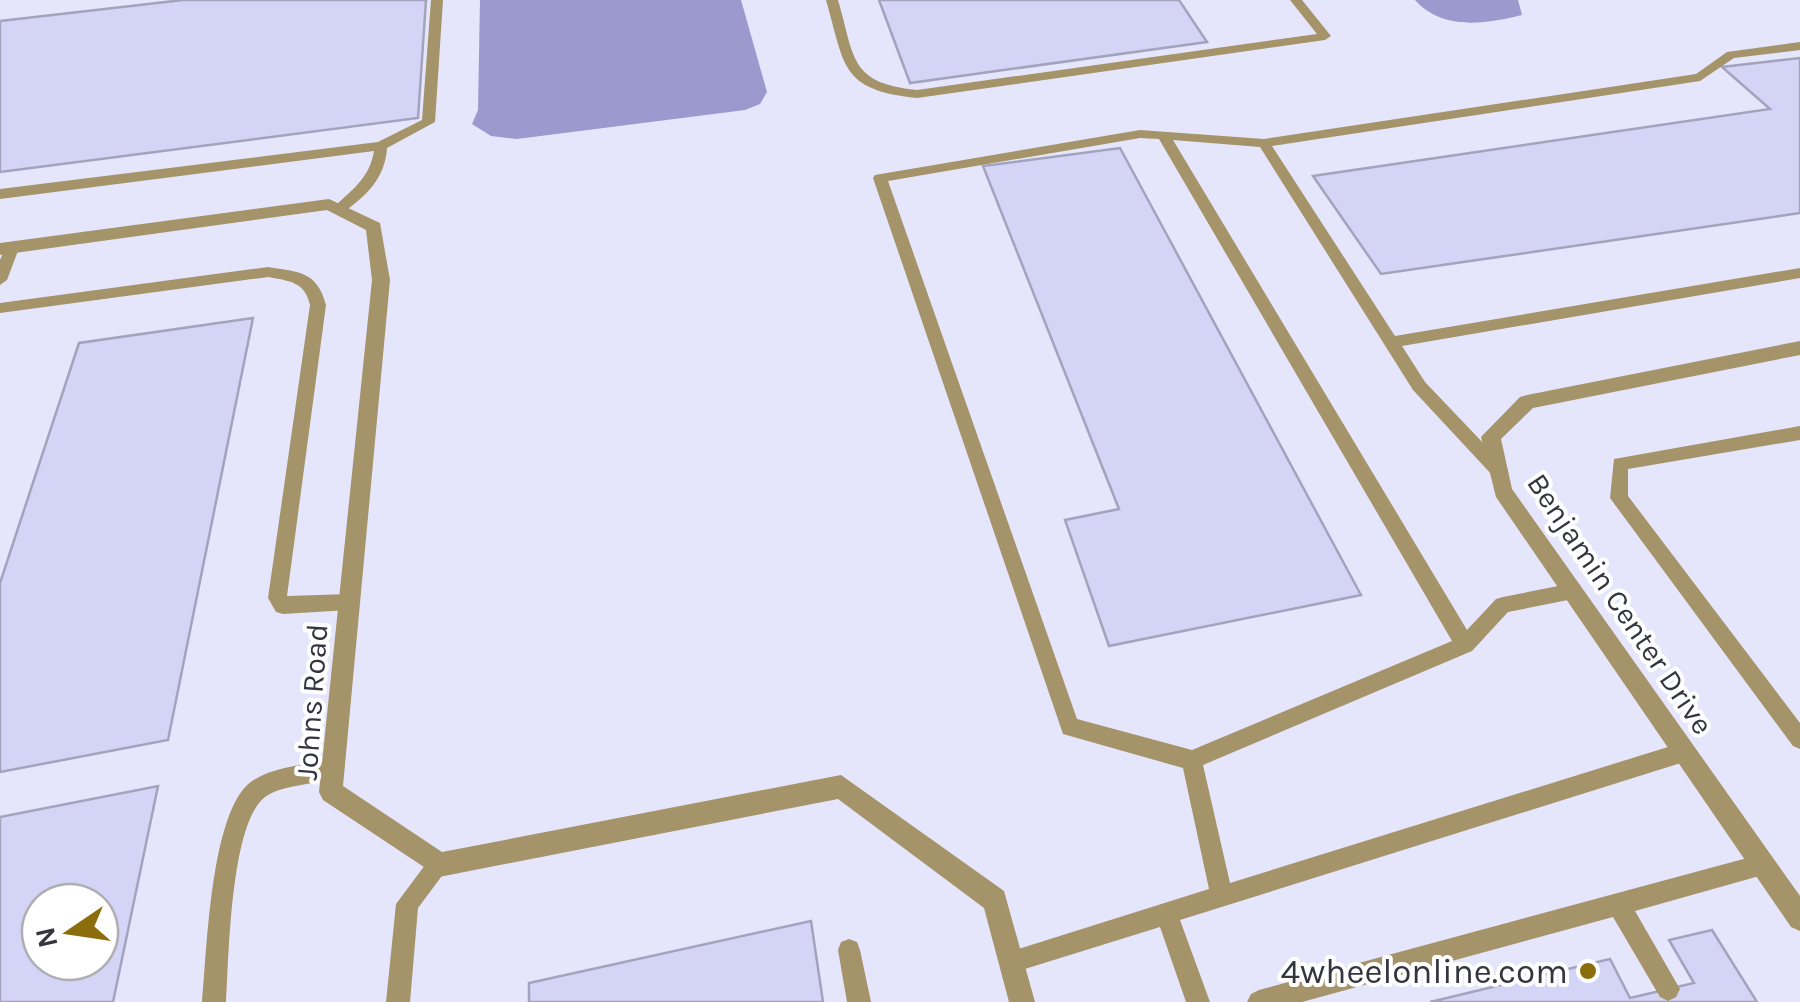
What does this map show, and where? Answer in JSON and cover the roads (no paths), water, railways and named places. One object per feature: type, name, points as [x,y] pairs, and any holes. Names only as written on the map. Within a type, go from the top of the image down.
[{"type":"street","points":[[6,248],[329,204],[339,209]]},
{"type":"street","name":"Johns Road","points":[[339,209],[374,227],[380,280],[331,792],[439,864]]},
{"type":"street","name":"Benjamin Center Drive","points":[[1800,348],[1527,402],[1492,437],[1502,491],[1800,918]]},
{"type":"street","points":[[439,864],[840,787],[995,900],[1022,1002]]},
{"type":"lane","points":[[0,194],[381,146],[428,122],[437,0]]},
{"type":"lane","points":[[832,0],[856,76],[878,92],[917,94],[1325,36],[1296,0]]},
{"type":"lane","points":[[1572,592],[1503,604],[1466,644],[1192,760],[1070,727],[880,178],[1140,134],[1264,144],[1700,78],[1731,55],[1800,46]]},
{"type":"lane","points":[[1163,135],[1466,644]]},
{"type":"lane","points":[[1264,144],[1419,386],[1498,470]]},
{"type":"lane","points":[[339,209],[367,188],[380,164],[381,146]]},
{"type":"lane","points":[[0,280],[6,248]]},
{"type":"lane","points":[[0,308],[268,272],[299,277],[314,289],[318,305],[277,598],[283,606],[295,607],[350,602]]},
{"type":"lane","points":[[1391,342],[1800,273]]},
{"type":"lane","points":[[1800,432],[1620,464],[1619,498],[1800,739]]},
{"type":"lane","points":[[1012,962],[1684,752]]},
{"type":"lane","points":[[1192,760],[1222,896]]},
{"type":"lane","points":[[214,1002],[232,839],[242,809],[257,789],[333,769]]},
{"type":"lane","points":[[398,1002],[406,904],[439,864]]},
{"type":"lane","points":[[1259,1002],[1762,864]]},
{"type":"lane","points":[[1618,904],[1668,989]]},
{"type":"lane","points":[[1168,914],[1198,1002]]},
{"type":"lane","points":[[849,950],[858,1002]]},
{"type":"water","points":[[480,0],[741,0],[767,92],[760,104],[745,110],[517,139],[491,136],[472,124],[478,110]]},
{"type":"water","points":[[1415,0],[1518,0],[1522,15],[1494,21],[1451,21],[1426,10]]},
{"type":"place","name":"4wheelonline.com","points":[[1588,971]]}]
